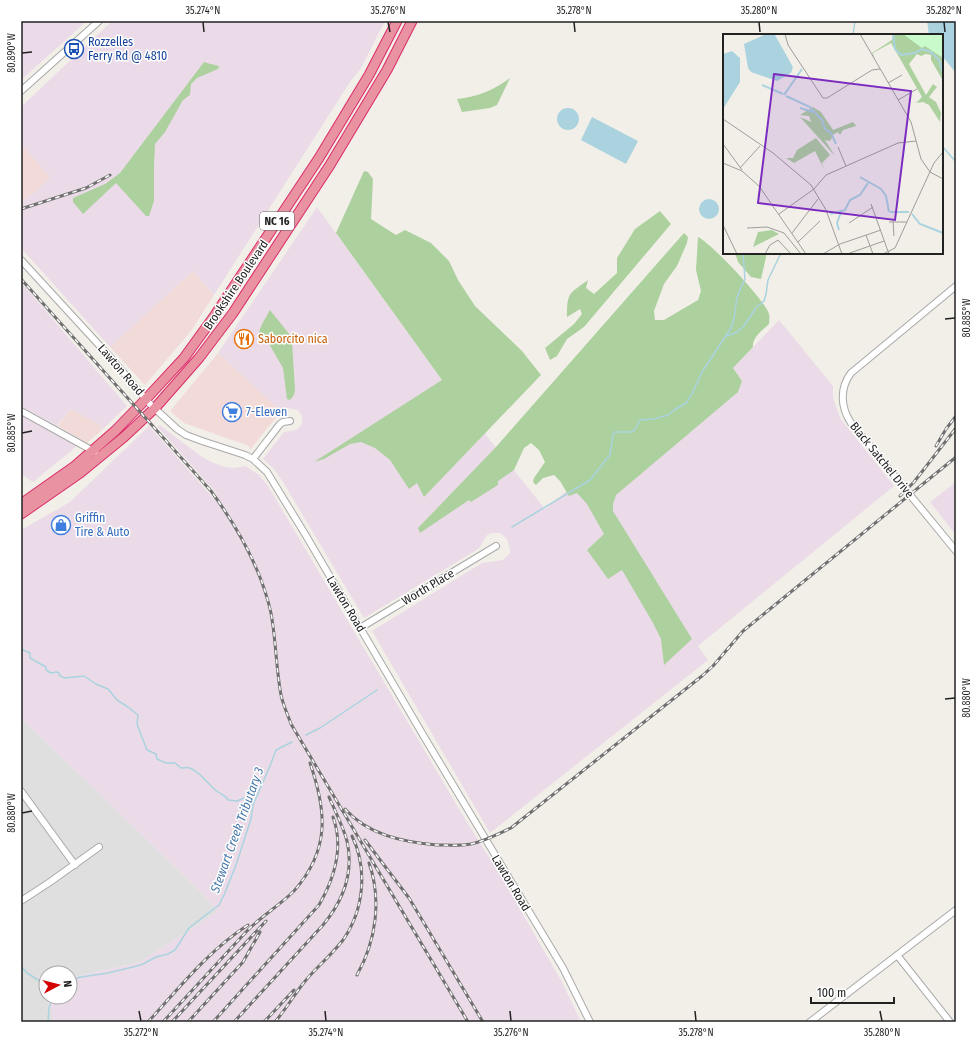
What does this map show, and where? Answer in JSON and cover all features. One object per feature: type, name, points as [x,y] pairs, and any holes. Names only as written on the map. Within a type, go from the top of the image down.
[{"type":"highway","name":"Brookshire Boulevard","points":[[21,504],[93,451],[115,431],[184,358],[213,318],[319,158],[376,63],[398,21]]},
{"type":"highway","name":"Brookshire Boulevard","points":[[21,514],[102,456],[155,408],[199,358],[233,313],[330,165],[388,70],[412,21]]},
{"type":"highway","points":[[376,63],[388,70]]},
{"type":"street","points":[[21,91],[99,21]]},
{"type":"street","name":"Lawton Road","points":[[21,260],[111,358],[146,399],[177,429],[202,442],[245,455],[253,459],[274,482],[429,746],[564,968],[590,1022]]},
{"type":"street","name":"Black Satchel Drive","points":[[956,286],[851,374],[844,387],[843,404],[846,415],[851,423],[956,551]]},
{"type":"street","points":[[21,411],[102,456]]},
{"type":"street","points":[[253,459],[280,424],[290,421]]},
{"type":"street","name":"Worth Place","points":[[360,628],[496,546]]},
{"type":"street","points":[[21,791],[74,864]]},
{"type":"street","points":[[21,901],[99,847]]},
{"type":"street","points":[[810,1022],[956,910]]},
{"type":"street","points":[[897,955],[950,1022]]},
{"type":"shaded area","points":[[21,21],[87,21],[21,80]]},
{"type":"shaded area","points":[[112,21],[385,21],[361,68],[350,82],[214,295],[193,271],[110,347],[21,248],[21,202],[35,192],[50,177],[21,144],[21,107]]},
{"type":"shaded area","points":[[21,144],[50,177],[35,192],[21,202]]},
{"type":"shaded area","points":[[317,207],[442,380],[545,509],[583,477],[742,381],[733,368],[779,320],[833,386],[833,398],[840,418],[894,486],[698,646],[708,660],[490,833],[372,631],[482,563],[503,560],[510,553],[507,539],[500,533],[491,533],[486,536],[480,547],[475,551],[364,618],[283,482],[274,469],[263,459],[284,432],[296,430],[302,424],[302,416],[298,410],[288,408],[281,411],[218,353]]},
{"type":"shaded area","points":[[193,271],[214,295],[191,331],[145,385],[110,347]]},
{"type":"shaded area","points":[[21,282],[127,406],[101,431],[101,426],[71,409],[57,426],[21,406]]},
{"type":"shaded area","points":[[218,353],[281,411],[250,450],[249,446],[184,423],[170,411]]},
{"type":"shaded area","points":[[71,409],[102,426],[101,431],[87,443],[58,426]]},
{"type":"shaded area","points":[[21,413],[77,446],[33,482],[21,474]]},
{"type":"shaded area","points":[[149,426],[214,499],[217,494],[157,426],[161,426],[202,457],[214,463],[225,467],[234,468],[245,466],[259,475],[268,486],[468,824],[499,873],[562,982],[581,1022],[53,1022],[50,1005],[78,1005],[78,976],[140,962],[217,912],[206,897],[21,718],[21,530],[70,502]]},
{"type":"shaded area","points":[[956,482],[956,535],[930,502]]},
{"type":"shaded area","points":[[21,718],[206,897],[217,912],[140,962],[78,976],[78,965],[38,965],[38,1005],[51,1005],[53,1022],[21,1022]]},
{"type":"green space","points":[[204,62],[219,66],[218,69],[197,78],[191,84],[190,95],[183,100],[165,132],[155,144],[154,201],[149,216],[146,216],[116,183],[83,214],[73,202],[73,198],[105,184],[120,173]]},
{"type":"green space","points":[[510,78],[497,105],[490,108],[462,112],[457,99],[471,97],[485,92]]},
{"type":"green space","points":[[364,171],[368,172],[373,179],[371,219],[396,235],[405,230],[431,243],[449,261],[458,280],[475,306],[522,351],[541,375],[424,497],[417,483],[409,489],[390,460],[375,448],[361,442],[350,444],[324,459],[314,462],[442,380],[336,233]]},
{"type":"green space","points":[[660,211],[671,224],[584,327],[567,339],[557,356],[550,360],[545,348],[574,324],[582,314],[580,309],[567,317],[570,294],[588,280],[586,288],[594,294],[617,273],[617,258],[635,229]]},
{"type":"green space","points":[[684,233],[688,237],[687,243],[677,266],[664,284],[654,311],[655,320],[664,320],[698,300],[701,291],[696,270],[698,237],[705,241],[737,272],[758,297],[769,314],[769,324],[756,337],[753,347],[733,368],[742,381],[738,392],[616,495],[613,504],[613,511],[692,639],[664,665],[661,639],[622,570],[608,579],[587,550],[604,534],[587,504],[577,493],[569,496],[560,481],[554,475],[543,478],[536,485],[533,482],[534,478],[545,462],[539,450],[531,443],[524,448],[514,470],[498,481],[498,485],[471,502],[469,500],[420,533],[418,528],[496,447]]},
{"type":"green space","points":[[735,254],[767,254],[761,279],[751,277],[738,262]]},
{"type":"green space","points":[[270,310],[290,335],[292,341],[295,390],[294,395],[290,400],[287,399],[283,368],[268,342],[259,332]]},
{"type":"water","points":[[927,21],[956,21],[956,73],[943,57],[943,34],[929,34]]},
{"type":"water","points":[[568,108],[576,111],[579,119],[576,127],[568,130],[560,127],[557,119],[560,111]]},
{"type":"water","points":[[592,117],[638,141],[626,164],[581,140]]},
{"type":"water","points":[[709,199],[716,202],[719,209],[716,216],[709,219],[702,216],[699,209],[702,202]]},
{"type":"waterway","points":[[853,34],[855,21]]},
{"type":"waterway","points":[[943,147],[956,162]]},
{"type":"waterway","name":"Stewart Creek Tributary 3","points":[[512,527],[590,480],[610,455],[613,434],[615,432],[634,431],[640,420],[654,419],[668,415],[686,403],[692,394],[702,372],[731,328],[734,319],[737,297],[745,279],[743,254]]},
{"type":"waterway","points":[[727,336],[737,332],[743,327],[756,308],[764,301],[768,280],[781,254]]},
{"type":"waterway","points":[[21,640],[21,645]]},
{"type":"waterway","points":[[21,646],[23,650],[30,653],[30,658],[46,667],[46,670],[51,673],[57,672],[60,676],[65,678],[84,676],[96,684],[108,689],[117,700],[138,715],[137,724],[147,750],[156,754],[157,759],[166,763],[175,763],[181,768],[189,768],[194,770],[228,800],[237,801],[244,798],[248,803],[252,804]]},
{"type":"waterway","name":"Stewart Creek Tributary 3","points":[[306,735],[320,728],[377,690]]},
{"type":"waterway","name":"Stewart Creek Tributary 3","points":[[78,978],[137,966],[156,957],[168,954],[175,950],[189,928],[219,905],[236,865],[251,819],[253,805],[276,750],[292,742]]},
{"type":"waterway","points":[[21,966],[27,973],[38,980]]},
{"type":"waterway","name":"Stewart Creek Tributary 3","points":[[48,1022],[50,1005]]},
{"type":"railway","points":[[21,209],[86,188],[110,175]]},
{"type":"railway","points":[[21,279],[211,491],[230,519],[255,564],[267,596],[273,623],[281,695],[291,724],[468,1022]]},
{"type":"railway","points":[[936,446],[956,416]]},
{"type":"railway","points":[[900,496],[914,482],[956,428]]},
{"type":"railway","points":[[345,809],[354,818],[375,831],[387,836],[424,844],[471,844],[511,828],[702,676],[713,666],[743,631],[956,457]]},
{"type":"railway","points":[[163,1022],[246,932],[257,921],[294,891],[306,876],[314,861],[322,830],[320,798],[310,763]]},
{"type":"railway","points":[[234,1022],[323,925],[330,916],[341,896],[348,875],[349,853],[347,841],[329,797]]},
{"type":"railway","points":[[213,1022],[319,905],[333,874],[336,862],[338,840],[333,817]]},
{"type":"railway","points":[[275,1022],[307,979],[343,940],[356,916],[362,875],[357,849],[352,836]]},
{"type":"railway","points":[[365,840],[409,898],[483,1022]]},
{"type":"railway","points":[[357,975],[369,948],[375,920],[375,891],[369,863]]},
{"type":"railway","points":[[172,1022],[266,921]]},
{"type":"railway","points":[[148,1022],[207,958],[248,925]]},
{"type":"railway","points":[[188,1022],[243,962],[260,932]]},
{"type":"railway","points":[[264,1022],[294,990]]},
{"type":"place","name":"Rozzelles Ferry Rd @ 4810","points":[[74,49]]},
{"type":"place","name":"Saborcito nica","points":[[244,339]]},
{"type":"place","name":"7-Eleven","points":[[232,412]]},
{"type":"place","name":"Griffin Tire & Auto","points":[[61,525]]}]
